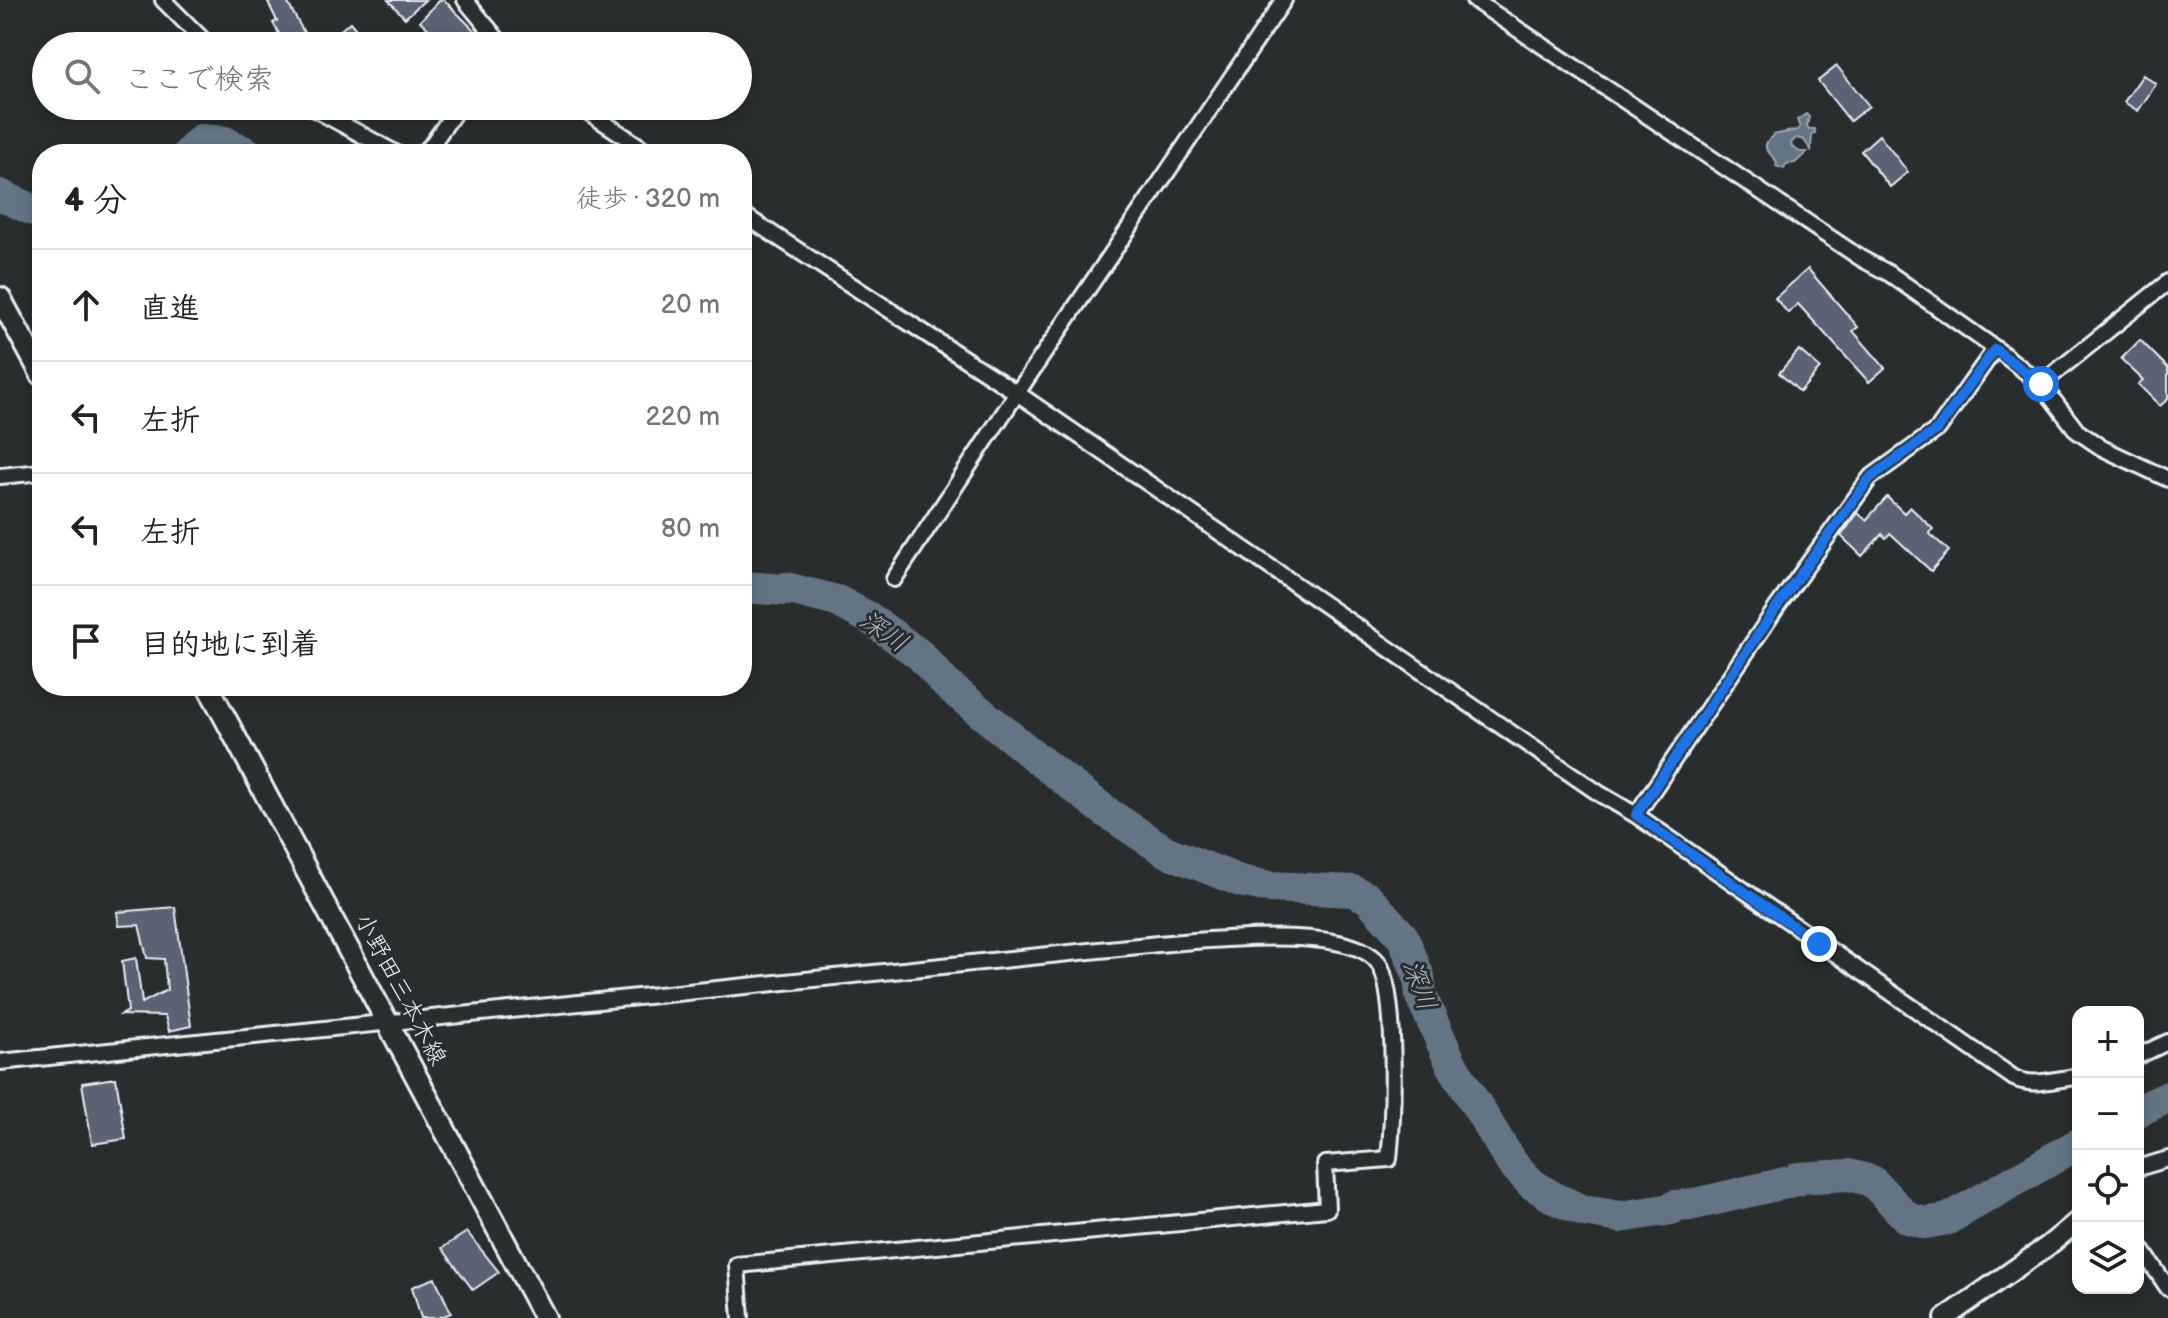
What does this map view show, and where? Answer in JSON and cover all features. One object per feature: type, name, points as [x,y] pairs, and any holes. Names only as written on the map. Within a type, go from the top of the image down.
[{"type":"main road","points":[[0,298],[32,357]]},
{"type":"main road","name":"小野田三本木線","points":[[213,696],[545,1318]]},
{"type":"street","points":[[163,0],[195,32]]},
{"type":"street","points":[[465,0],[491,32]]},
{"type":"street","points":[[894,579],[1284,0]]},
{"type":"street","points":[[1474,0],[1862,259],[1890,274],[1995,349],[2041,384],[2077,431],[2102,448],[2168,479]]},
{"type":"street","points":[[335,120],[379,144]]},
{"type":"street","points":[[432,144],[449,120]]},
{"type":"street","points":[[600,120],[636,144]]},
{"type":"street","points":[[752,221],[1017,393],[1600,794],[1636,815],[2014,1078],[2024,1083],[2036,1083],[2072,1078]]},
{"type":"street","points":[[2041,384],[2168,282]]},
{"type":"street","points":[[1636,815],[1777,607],[1870,478],[1938,429],[1995,349]]},
{"type":"street","points":[[0,476],[32,473]]},
{"type":"street","points":[[0,1062],[1158,944],[1264,938],[1321,939],[1363,950],[1378,963],[1390,1011],[1393,1121],[1389,1159],[1325,1164],[1327,1209],[737,1265],[741,1318]]},
{"type":"street","points":[[2144,1053],[2168,1042]]},
{"type":"street","points":[[2144,1166],[2168,1159]]},
{"type":"street","points":[[1945,1318],[2077,1222]]},
{"type":"street","points":[[2144,1253],[2168,1288]]},
{"type":"water","points":[[1806,114],[1809,117],[1807,126],[1815,129],[1811,150],[1804,140],[1796,138],[1791,143],[1792,147],[1807,152],[1795,163],[1786,164],[1784,169],[1776,166],[1777,162],[1766,149],[1766,144],[1773,135],[1797,130],[1800,127],[1797,120]]},
{"type":"building","points":[[267,0],[286,0],[304,32],[278,32],[273,23],[277,21]]},
{"type":"building","points":[[388,0],[425,0],[405,18]]},
{"type":"building","points":[[440,0],[444,0],[476,32],[432,32],[420,21]]},
{"type":"building","points":[[350,22],[358,32],[338,32]]},
{"type":"building","points":[[1837,66],[1869,106],[1850,121],[1818,81]]},
{"type":"building","points":[[2143,75],[2156,84],[2138,111],[2124,102]]},
{"type":"building","points":[[1879,135],[1908,172],[1890,187],[1861,151]]},
{"type":"building","points":[[1808,269],[1858,327],[1853,331],[1885,368],[1869,382],[1798,304],[1788,313],[1775,298]]},
{"type":"building","points":[[2140,340],[2168,368],[2168,399],[2160,406],[2138,384],[2143,380],[2121,359]]},
{"type":"building","points":[[1799,350],[1820,368],[1800,392],[1779,373]]},
{"type":"building","points":[[1887,497],[1904,513],[1910,507],[1933,529],[1929,533],[1949,551],[1931,571],[1890,533],[1886,538],[1882,534],[1862,556],[1841,536],[1858,513],[1866,520]]},
{"type":"building","points":[[175,907],[191,1026],[169,1031],[165,1016],[121,1015],[128,1011],[122,961],[136,958],[142,1003],[167,990],[164,959],[147,958],[139,925],[119,926],[117,912]]},
{"type":"building","points":[[116,1078],[126,1139],[92,1144],[82,1083]]},
{"type":"building","points":[[467,1232],[499,1272],[473,1290],[442,1248]]},
{"type":"building","points":[[435,1278],[451,1313],[438,1318],[421,1318],[412,1287]]},
{"type":"waterway","name":"深川","points":[[197,144],[201,140],[229,144]]},
{"type":"waterway","name":"深川","points":[[0,195],[32,209]]},
{"type":"waterway","name":"深川","points":[[752,588],[786,588],[837,601],[869,618],[920,655],[946,684],[1044,764],[1109,814],[1165,851],[1240,881],[1270,887],[1353,891],[1368,898],[1403,937],[1419,977],[1421,996],[1451,1063],[1511,1162],[1532,1184],[1584,1211],[1620,1217],[1672,1209],[1798,1178],[1849,1175],[1872,1181],[1907,1218],[1925,1223],[1948,1219],[2072,1147]]},
{"type":"waterway","name":"深川","points":[[2144,1108],[2168,1097]]},
{"type":"route","points":[[1819,944],[1636,815],[1777,607],[1870,478],[1938,429],[1995,349],[2041,384]]}]
